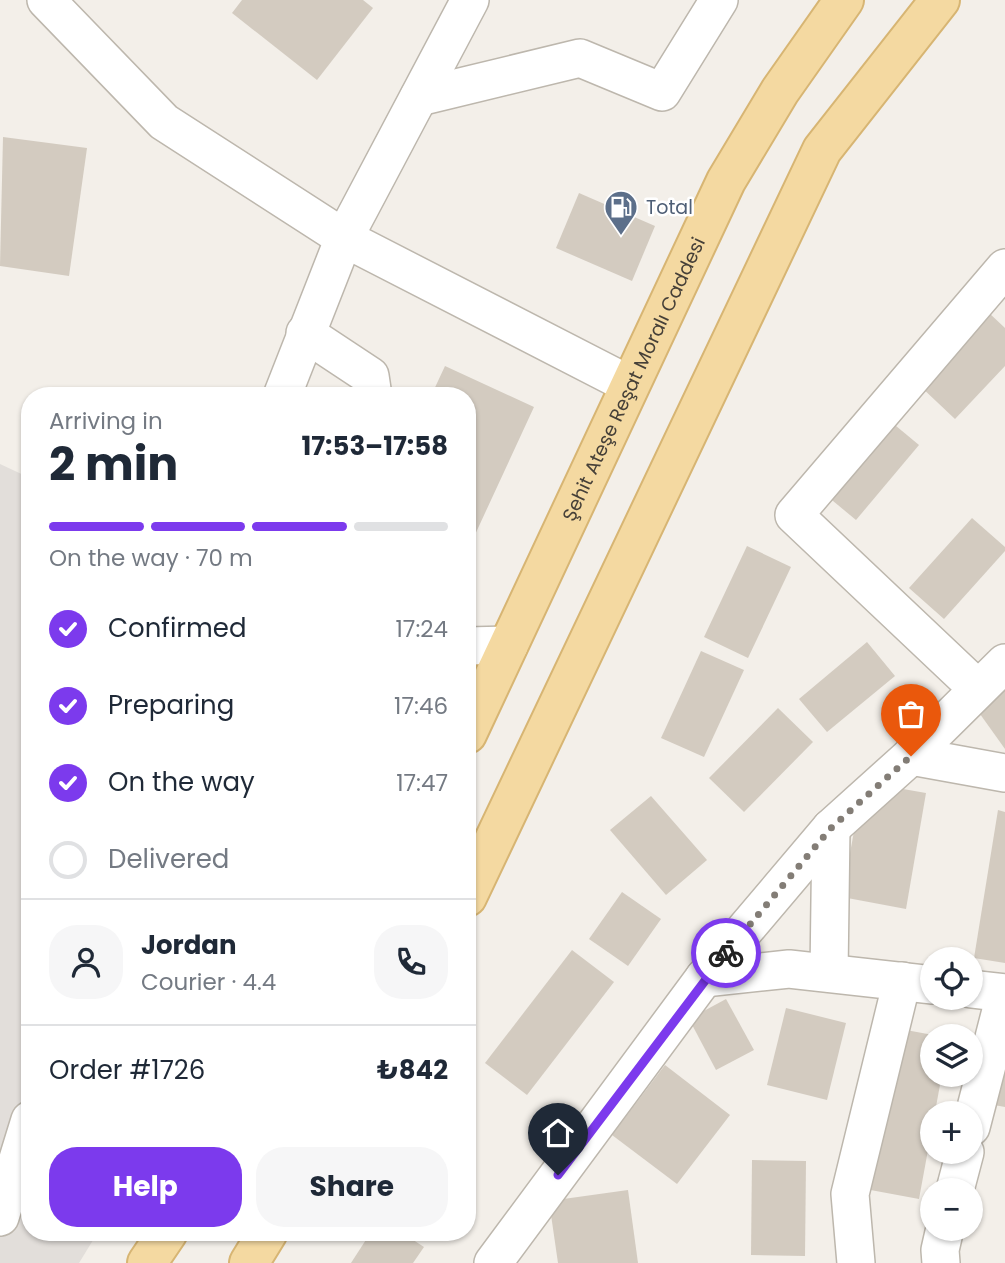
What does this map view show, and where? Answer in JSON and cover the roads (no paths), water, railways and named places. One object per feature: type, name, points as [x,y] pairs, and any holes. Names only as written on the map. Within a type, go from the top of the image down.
[{"type":"main road","name":"Şehit Ateşe Reşat Moralı Caddesi","points":[[476,715],[726,181],[780,91],[844,0]]},
{"type":"main road","points":[[476,878],[822,150],[940,0]]},
{"type":"main road","points":[[147,1263],[161,1241]]},
{"type":"main road","points":[[249,1263],[262,1241]]},
{"type":"street","points":[[46,0],[164,122],[344,238],[630,385]]},
{"type":"street","points":[[285,387],[344,238],[470,0]]},
{"type":"street","points":[[418,97],[580,58],[662,92],[719,0]]},
{"type":"street","points":[[978,689],[794,515],[1005,268]]},
{"type":"street","points":[[305,333],[370,376],[372,387]]},
{"type":"street","points":[[476,646],[509,645]]},
{"type":"street","points":[[493,1263],[704,978],[831,828],[911,756],[1005,663]]},
{"type":"street","points":[[911,756],[1005,773]]},
{"type":"street","points":[[829,973],[831,828]]},
{"type":"street","points":[[704,978],[789,969],[917,983],[850,1194],[856,1263]]},
{"type":"street","points":[[978,1101],[1005,994],[983,991]]},
{"type":"street","points":[[0,1217],[21,1149]]},
{"type":"street","points":[[941,1263],[942,1241]]},
{"type":"place","name":"Total","points":[[621,237]]}]
